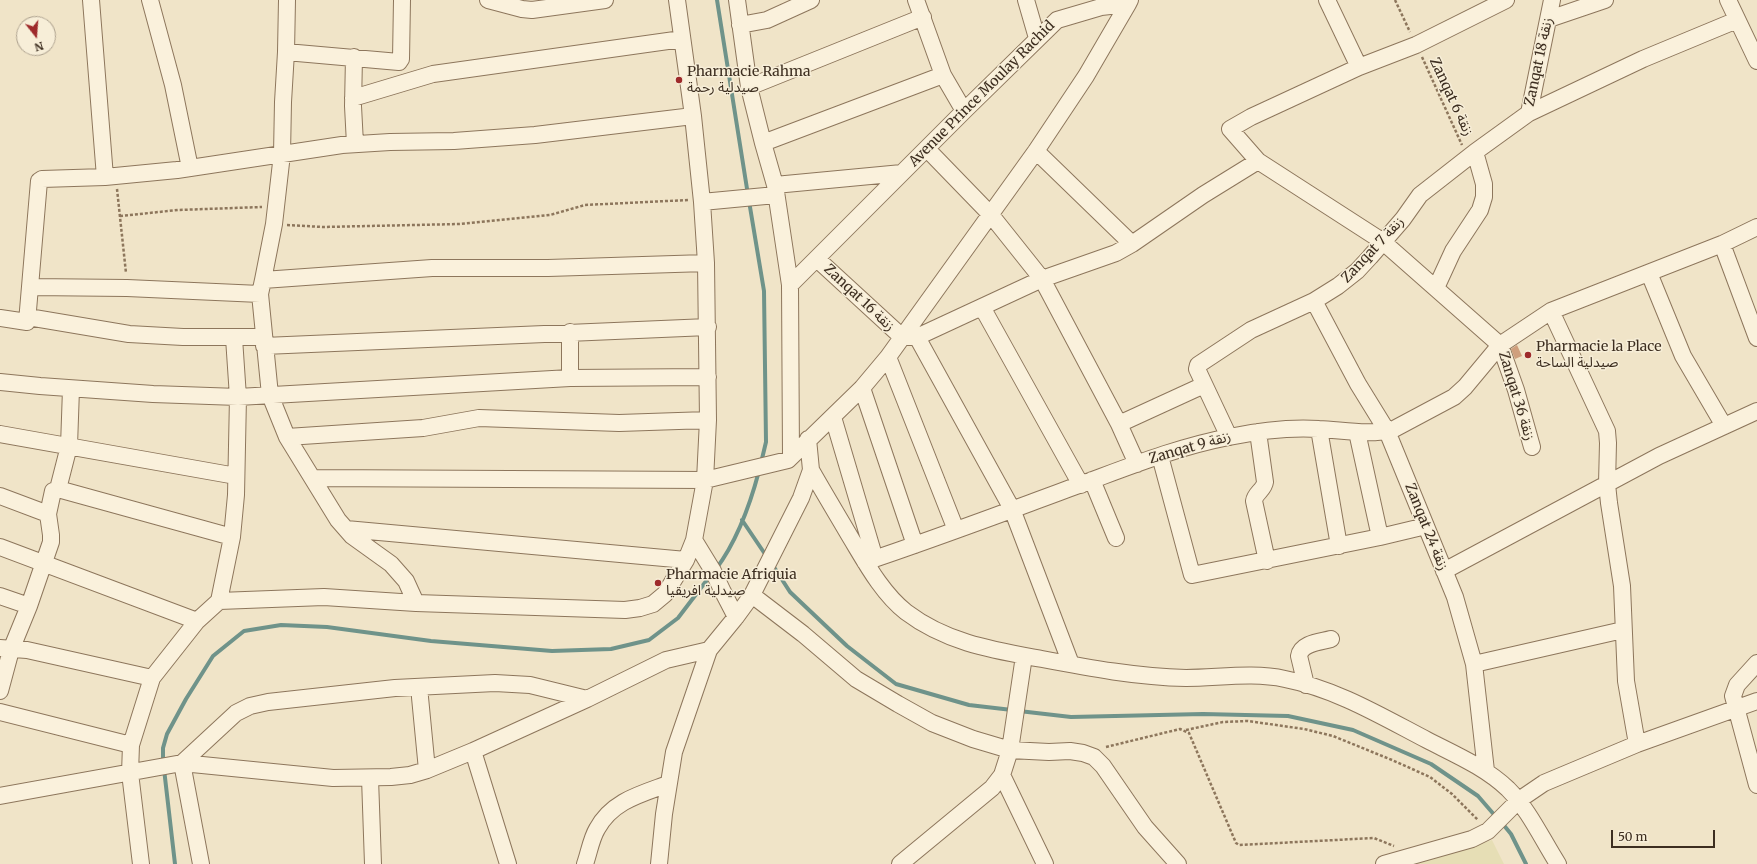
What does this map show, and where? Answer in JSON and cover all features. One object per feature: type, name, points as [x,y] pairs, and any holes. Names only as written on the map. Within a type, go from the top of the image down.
[{"type":"street","points":[[91,0],[110,177]]},
{"type":"street","points":[[150,0],[173,85],[190,168]]},
{"type":"street","points":[[287,0],[282,154],[274,224],[262,287],[264,341],[270,396],[287,437],[346,529],[391,564],[406,581],[416,603]]},
{"type":"street","points":[[286,52],[396,62],[400,61],[402,0]]},
{"type":"street","points":[[494,0],[522,9],[532,10],[605,0]]},
{"type":"street","points":[[219,601],[324,597],[416,603],[625,610],[653,604],[665,594],[686,560],[694,540],[705,480],[708,420],[708,327],[702,201],[693,116],[676,0]]},
{"type":"street","points":[[737,0],[749,87],[762,143],[776,190],[790,285],[790,458]]},
{"type":"street","points":[[740,25],[767,20],[811,0]]},
{"type":"street","points":[[916,0],[943,75],[964,111]]},
{"type":"street","points":[[1026,0],[1037,38]]},
{"type":"street","points":[[1327,0],[1359,67]]},
{"type":"street","name":"Zanqat 18 زنقة","points":[[1472,155],[1529,113],[1552,0]]},
{"type":"street","points":[[1549,19],[1605,0]]},
{"type":"street","points":[[1728,0],[1757,61]]},
{"type":"street","points":[[1500,1],[1416,45],[1359,67],[1251,117],[1230,129],[1258,161],[1382,241],[1500,345]]},
{"type":"street","points":[[313,478],[705,480],[790,458],[862,388],[888,357],[909,337],[1086,76],[1129,2]]},
{"type":"street","name":"Avenue Prince Moulay Rachid","points":[[790,285],[1037,38],[1058,20],[1101,7],[1129,2]]},
{"type":"street","points":[[749,87],[923,17]]},
{"type":"street","points":[[1529,113],[1643,59],[1737,20]]},
{"type":"street","points":[[353,98],[433,74],[682,39]]},
{"type":"street","points":[[354,57],[353,98],[355,144]]},
{"type":"street","points":[[762,143],[943,75]]},
{"type":"street","points":[[0,318],[27,322],[40,179],[110,177],[190,168],[355,144],[454,141],[535,135],[693,116]]},
{"type":"street","points":[[927,149],[991,215],[1042,279],[1119,424],[1137,464]]},
{"type":"street","points":[[1036,151],[1132,244]]},
{"type":"street","points":[[1436,288],[1446,263],[1480,210],[1484,197],[1484,184],[1472,155]]},
{"type":"street","name":"Zanqat 7 زنقة","points":[[1204,386],[1197,366],[1233,340],[1251,330],[1314,301],[1338,286],[1357,271],[1403,219],[1420,195],[1472,155]]},
{"type":"street","points":[[909,337],[982,307],[1042,279],[1116,253],[1132,244],[1202,195],[1258,161]]},
{"type":"street","name":"Avenue Prince Moulay Rachid","points":[[702,201],[722,201],[756,197],[776,190],[902,173]]},
{"type":"street","name":"Zanqat 9 زنقة","points":[[870,560],[1086,482],[1197,444],[1229,436],[1258,432],[1319,429],[1357,432],[1387,431],[1403,425],[1454,397],[1465,387],[1500,345],[1551,311],[1722,244],[1757,227]]},
{"type":"street","points":[[1722,244],[1757,338]]},
{"type":"street","name":"Zanqat 16 زنقة","points":[[817,259],[909,337],[1012,509],[1071,664]]},
{"type":"street","points":[[31,287],[262,287],[432,268],[548,268],[706,263]]},
{"type":"street","points":[[1649,273],[1683,356],[1724,426]]},
{"type":"street","name":"Zanqat 24 زنقة","points":[[1314,301],[1355,377],[1387,431],[1444,571],[1465,628],[1474,664],[1486,771]]},
{"type":"street","points":[[982,307],[1086,482],[1116,538]]},
{"type":"street","points":[[1551,311],[1607,431],[1607,484],[1622,586],[1626,681],[1637,744]]},
{"type":"street","points":[[28,317],[129,334],[234,338],[264,341],[708,327]]},
{"type":"street","points":[[570,332],[570,378]]},
{"type":"street","points":[[141,864],[130,773],[131,745],[152,678],[197,621],[219,601],[232,537],[236,476],[238,397],[234,338]]},
{"type":"street","name":"Zanqat 36 زنقة","points":[[1500,345],[1516,390],[1532,447]]},
{"type":"street","points":[[888,357],[956,530]]},
{"type":"street","points":[[0,382],[72,388],[238,397],[570,378],[708,377]]},
{"type":"street","points":[[1119,424],[1204,386],[1229,436]]},
{"type":"street","points":[[58,489],[69,446],[72,388]]},
{"type":"street","points":[[862,388],[915,545]]},
{"type":"street","points":[[1444,571],[1659,456],[1757,411]]},
{"type":"street","points":[[833,416],[870,560]]},
{"type":"street","points":[[287,437],[423,428],[479,418],[618,423],[708,420]]},
{"type":"street","points":[[1319,429],[1339,546]]},
{"type":"street","points":[[1258,432],[1265,482],[1254,501],[1267,561]]},
{"type":"street","points":[[1357,432],[1380,537]]},
{"type":"street","points":[[0,434],[236,476]]},
{"type":"street","points":[[659,864],[668,784],[674,752],[708,650],[736,617],[752,595],[801,498],[810,470],[808,440]]},
{"type":"street","points":[[1160,456],[1192,575],[1339,546],[1426,526]]},
{"type":"street","points":[[810,470],[870,560],[883,587],[905,611],[932,629],[976,647],[1071,664],[1139,674],[1184,678],[1258,676],[1285,679],[1341,697],[1370,710],[1486,771],[1505,786],[1513,805],[1558,864]]},
{"type":"street","points":[[0,691],[6,649],[29,606],[44,564],[52,535],[48,514],[53,491],[58,489],[232,537]]},
{"type":"street","points":[[0,496],[48,514]]},
{"type":"street","points":[[346,529],[686,560]]},
{"type":"street","points":[[694,540],[713,571],[727,602],[736,617]]},
{"type":"street","points":[[0,547],[197,621]]},
{"type":"street","points":[[752,595],[803,634],[856,679],[932,723],[973,739],[1010,750],[1049,752],[1070,751],[1083,753],[1094,757],[1103,766],[1145,827],[1178,864]]},
{"type":"street","points":[[0,596],[29,606]]},
{"type":"street","points":[[1474,664],[1623,630]]},
{"type":"street","points":[[1306,685],[1299,656],[1300,651],[1307,645],[1331,639]]},
{"type":"street","points":[[6,649],[28,650],[152,678]]},
{"type":"street","points":[[0,796],[176,764],[333,778],[391,777],[427,770],[473,751],[587,699],[666,660],[708,650]]},
{"type":"street","points":[[900,864],[992,788],[1002,775],[1010,750],[1024,656]]},
{"type":"street","points":[[1757,662],[1734,690],[1733,696],[1738,708],[1757,785]]},
{"type":"street","points":[[176,764],[236,713],[250,706],[295,699],[419,687],[495,683],[520,684],[550,689],[587,699]]},
{"type":"street","points":[[419,687],[427,770]]},
{"type":"street","points":[[1384,864],[1472,839],[1490,829],[1513,805],[1544,783],[1637,744],[1757,701]]},
{"type":"street","points":[[0,712],[131,745]]},
{"type":"street","points":[[473,751],[508,864]]},
{"type":"street","points":[[176,764],[201,864]]},
{"type":"street","points":[[1002,775],[1045,864]]},
{"type":"street","points":[[370,778],[373,864]]},
{"type":"street","points":[[585,864],[597,829],[609,811],[627,799],[668,784]]},
{"type":"path","name":"Zanqat 6 زنقة","points":[[1395,0],[1416,45],[1472,155]]},
{"type":"path","points":[[110,177],[120,216],[127,288]]},
{"type":"path","points":[[274,224],[323,228],[460,224],[550,215],[585,204],[702,201]]},
{"type":"path","points":[[120,216],[200,209],[276,207]]},
{"type":"path","points":[[1105,748],[1180,729],[1186,730],[1223,722],[1248,721],[1304,729],[1333,736],[1430,777],[1452,794],[1490,829]]},
{"type":"path","points":[[1186,730],[1190,733],[1236,843],[1239,845],[1374,838],[1414,855]]},
{"type":"shaded area","points":[[1492,840],[1504,864],[1411,864]]},
{"type":"building","points":[[1517,345],[1522,356],[1515,359],[1511,349]]},
{"type":"waterway","points":[[717,0],[748,195]]},
{"type":"waterway","points":[[749,201],[764,291],[766,442],[761,463]]},
{"type":"waterway","points":[[716,569],[724,558],[742,522],[759,471]]},
{"type":"waterway","points":[[742,520],[767,557]]},
{"type":"waterway","points":[[772,564],[790,592],[847,646],[896,684],[969,705],[1012,710]]},
{"type":"waterway","points":[[163,762],[163,748],[167,734],[186,699],[213,656],[244,631],[281,625],[327,627],[431,641],[552,651],[611,649],[649,640],[678,618],[710,576]]},
{"type":"waterway","points":[[1019,711],[1071,717],[1203,714],[1288,716],[1353,730],[1431,764],[1478,796],[1497,818]]},
{"type":"waterway","points":[[164,769],[175,864]]},
{"type":"waterway","points":[[1502,823],[1511,834],[1526,864]]},
{"type":"place","name":"Pharmacie Rahma صيدلية رحمة","points":[[679,80]]},
{"type":"place","name":"Pharmacie la Place صيدلية الساحة","points":[[1528,355]]},
{"type":"place","name":"Pharmacie Afriquia صيدلية افريقيا","points":[[658,583]]}]
